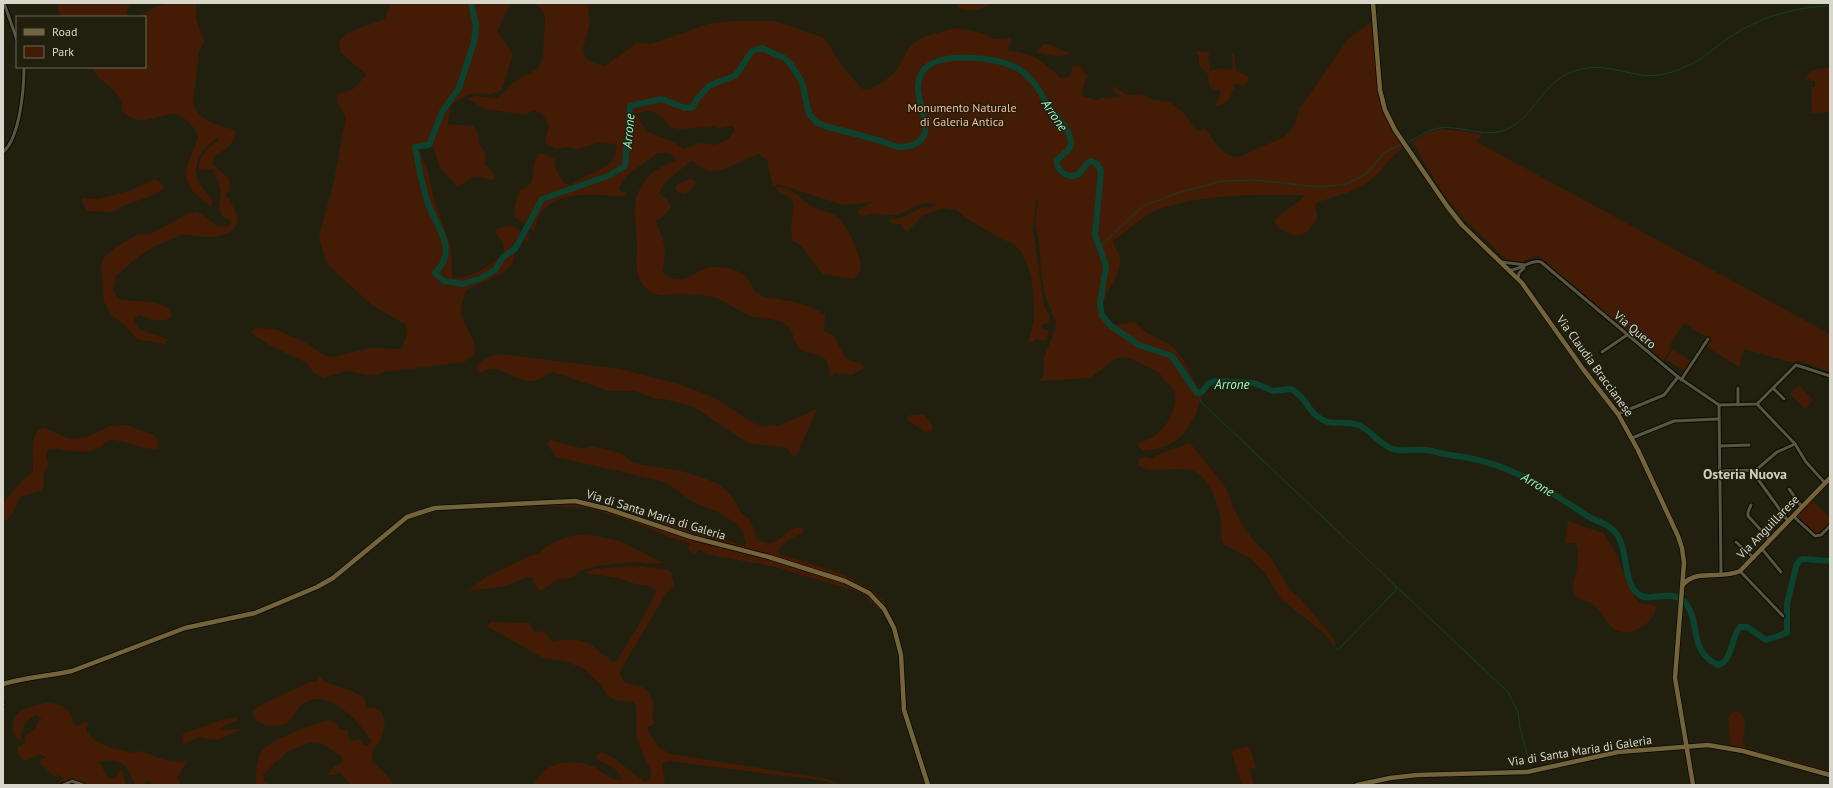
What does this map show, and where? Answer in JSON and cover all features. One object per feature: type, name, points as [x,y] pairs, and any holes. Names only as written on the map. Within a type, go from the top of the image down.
[{"type":"street","points":[[4,3],[16,37]]},
{"type":"street","name":"Via Claudia Braccianese","points":[[1373,3],[1379,87],[1390,121],[1457,219],[1518,278],[1534,298],[1583,369],[1618,414],[1632,438],[1679,538],[1683,550],[1683,577],[1675,680],[1693,785]]},
{"type":"street","points":[[3,152],[10,143],[19,114],[24,90],[24,68]]},
{"type":"street","name":"Via Quero","points":[[1501,262],[1526,265]]},
{"type":"street","name":"Via Quero","points":[[1510,270],[1515,266],[1541,262],[1678,378],[1718,405]]},
{"type":"street","points":[[1518,278],[1519,273],[1526,265]]},
{"type":"street","points":[[1602,352],[1627,335]]},
{"type":"street","points":[[1681,380],[1708,339]]},
{"type":"street","points":[[1721,574],[1718,405],[1757,404],[1796,365],[1830,376]]},
{"type":"street","points":[[1618,414],[1664,395],[1678,378]]},
{"type":"street","points":[[1738,388],[1738,405]]},
{"type":"street","points":[[1773,388],[1784,399]]},
{"type":"street","points":[[1757,404],[1795,444],[1806,462],[1828,481]]},
{"type":"street","points":[[1632,438],[1674,421],[1718,419]]},
{"type":"street","points":[[1719,471],[1752,471],[1759,469],[1777,452],[1795,444]]},
{"type":"street","points":[[1718,446],[1750,445]]},
{"type":"street","points":[[1752,471],[1788,521]]},
{"type":"street","name":"Via Anguillarese","points":[[1683,577],[1740,571],[1828,481]]},
{"type":"street","points":[[1789,489],[1802,507]]},
{"type":"street","name":"Via di Santa Maria di Galeria","points":[[3,684],[26,677],[72,671],[179,630],[255,613],[276,605],[329,580],[407,517],[435,508],[575,501],[608,509],[691,537],[769,557],[845,581],[869,593],[884,610],[894,628],[901,655],[904,710],[928,785]]},
{"type":"street","points":[[1751,505],[1748,516],[1770,540]]},
{"type":"street","points":[[1793,516],[1816,536],[1821,535],[1830,526]]},
{"type":"street","points":[[1736,542],[1754,558]]},
{"type":"street","points":[[1762,549],[1781,572]]},
{"type":"street","points":[[1682,589],[1692,577],[1686,573],[1683,566]]},
{"type":"street","points":[[1740,571],[1783,616]]},
{"type":"street","name":"Via di Santa Maria di Galeria","points":[[1357,785],[1390,778],[1418,775],[1527,772],[1618,752],[1647,748],[1708,745],[1729,747],[1830,775]]},
{"type":"street","points":[[63,785],[74,781],[83,785]]},
{"type":"green space","points":[[59,3],[131,3],[126,11],[127,16],[61,16],[58,9]]},
{"type":"green space","points":[[169,3],[196,3],[196,18],[204,42],[199,52],[193,103],[204,119],[235,130],[236,135],[230,145],[214,156],[212,164],[229,179],[230,190],[225,195],[237,216],[238,221],[236,226],[229,232],[214,237],[190,235],[178,236],[142,254],[116,276],[113,291],[117,297],[122,300],[153,302],[169,308],[172,317],[167,319],[156,320],[139,315],[134,321],[140,330],[167,339],[165,344],[137,339],[124,324],[111,315],[104,301],[101,268],[104,257],[136,235],[153,233],[187,214],[197,212],[218,227],[228,226],[231,223],[230,220],[222,216],[220,211],[220,187],[212,169],[199,170],[200,161],[204,153],[218,141],[218,138],[208,145],[200,155],[196,168],[198,180],[213,201],[210,206],[199,197],[187,182],[186,175],[189,160],[198,138],[193,127],[186,120],[176,114],[148,120],[129,117],[122,111],[121,101],[116,93],[92,68],[146,68],[146,16],[140,16],[152,8]]},
{"type":"green space","points":[[390,3],[510,3],[497,32],[513,53],[502,90],[491,94],[469,94],[451,105],[448,124],[473,126],[478,133],[479,143],[486,155],[485,165],[494,174],[495,179],[493,180],[474,176],[458,187],[439,167],[434,147],[424,145],[419,151],[427,168],[435,202],[451,247],[452,277],[458,278],[473,274],[488,266],[500,257],[504,252],[503,242],[495,232],[497,228],[512,226],[529,236],[528,243],[524,239],[519,238],[515,241],[514,260],[511,265],[500,274],[466,291],[462,302],[461,314],[474,343],[475,354],[464,362],[384,372],[372,376],[347,371],[324,378],[314,373],[307,363],[269,345],[251,333],[255,328],[275,329],[306,343],[327,357],[371,348],[402,349],[407,334],[406,325],[372,305],[326,263],[319,236],[333,185],[346,117],[337,102],[337,94],[352,90],[367,75],[340,52],[339,41],[349,32],[385,19]]},
{"type":"green space","name":"Monumento Naturale di Galeria Antica","points":[[534,3],[588,3],[590,23],[583,48],[585,58],[596,64],[605,66],[637,43],[651,44],[708,24],[733,21],[775,21],[824,38],[843,67],[862,89],[869,89],[882,83],[896,71],[910,46],[923,37],[955,28],[982,33],[995,39],[1010,38],[1012,42],[1008,47],[1009,51],[1026,54],[1038,59],[1062,79],[1071,76],[1072,66],[1080,66],[1087,76],[1082,91],[1083,96],[1096,100],[1101,98],[1122,97],[1113,90],[1114,86],[1127,95],[1141,94],[1154,100],[1169,102],[1184,113],[1194,128],[1198,131],[1205,129],[1224,152],[1237,157],[1243,156],[1253,150],[1280,139],[1290,131],[1297,117],[1299,107],[1301,107],[1348,39],[1371,22],[1380,103],[1389,122],[1405,147],[1393,156],[1376,175],[1363,185],[1342,195],[1318,202],[1315,205],[1317,214],[1315,221],[1306,232],[1302,234],[1290,234],[1277,227],[1275,221],[1305,195],[1255,195],[1206,198],[1158,209],[1144,217],[1113,240],[1120,263],[1104,302],[1102,309],[1103,316],[1107,323],[1116,325],[1135,322],[1147,333],[1172,346],[1183,359],[1202,397],[1199,401],[1196,415],[1182,436],[1169,445],[1143,451],[1138,446],[1138,443],[1147,440],[1161,430],[1167,424],[1174,408],[1175,390],[1163,379],[1160,373],[1129,358],[1117,358],[1090,378],[1038,381],[1043,378],[1044,358],[1055,329],[1056,322],[1045,295],[1041,269],[1039,240],[1035,221],[1038,201],[1036,201],[1033,229],[1044,306],[1049,315],[1049,323],[1042,325],[1041,328],[1048,331],[1048,336],[1045,341],[1036,339],[1029,344],[1034,317],[1034,297],[1029,272],[1020,250],[1012,243],[1003,240],[966,218],[957,210],[945,208],[923,215],[907,232],[900,224],[892,224],[890,220],[904,217],[921,208],[933,207],[939,204],[923,203],[897,215],[872,214],[861,216],[857,211],[872,202],[843,205],[778,184],[773,186],[767,160],[759,154],[727,168],[713,171],[706,170],[692,161],[672,176],[664,184],[659,194],[667,199],[671,207],[665,215],[656,221],[665,251],[662,272],[677,280],[690,277],[708,268],[720,267],[735,270],[747,278],[755,292],[759,294],[803,304],[825,315],[824,331],[834,336],[843,354],[848,360],[862,364],[864,368],[852,375],[834,373],[831,378],[826,360],[823,357],[805,352],[799,348],[790,328],[784,323],[776,320],[751,316],[713,297],[687,294],[664,296],[657,295],[645,287],[641,282],[637,271],[635,205],[640,189],[648,177],[658,169],[675,161],[676,158],[670,154],[658,153],[626,176],[619,187],[620,191],[627,193],[626,195],[588,195],[567,197],[557,200],[542,212],[537,221],[535,232],[515,217],[514,209],[519,191],[526,188],[532,180],[535,160],[538,154],[544,154],[554,159],[556,170],[564,183],[571,185],[577,180],[607,165],[616,153],[616,144],[597,143],[578,149],[568,147],[556,149],[545,143],[549,125],[542,114],[533,110],[526,115],[485,109],[468,99],[474,96],[497,98],[507,90],[511,84],[539,68],[543,57],[545,16],[542,9]],"holes":[[[650,110],[664,118],[670,127],[679,129],[715,126],[716,129],[733,126],[735,131],[726,141],[714,145],[700,143],[684,149],[675,143],[646,131],[636,114]]]},
{"type":"green space","points":[[956,3],[992,3],[978,9],[967,10],[959,7]]},
{"type":"green space","points":[[1043,44],[1047,44],[1068,52],[1070,55],[1053,56],[1037,52]]},
{"type":"green space","points":[[1197,51],[1210,53],[1208,56],[1210,71],[1221,68],[1228,70],[1232,69],[1232,54],[1234,54],[1236,70],[1248,77],[1248,81],[1243,86],[1235,83],[1229,99],[1225,103],[1216,106],[1221,92],[1218,90],[1213,90],[1209,84],[1208,74],[1199,65],[1199,57],[1196,53]]},
{"type":"green space","points":[[1830,68],[1830,109],[1828,112],[1812,113],[1811,87],[1815,87],[1815,81],[1806,79],[1807,75],[1812,71]]},
{"type":"green space","points":[[1440,129],[1482,134],[1477,142],[1830,334],[1830,372],[1800,361],[1795,361],[1793,363],[1744,349],[1739,367],[1707,347],[1711,340],[1684,323],[1669,346],[1671,348],[1663,361],[1537,255],[1520,263],[1508,261],[1463,218],[1447,199],[1412,142],[1429,132]]},
{"type":"green space","points":[[691,179],[697,182],[688,193],[684,194],[676,191],[676,187],[679,183]]},
{"type":"green space","points":[[153,180],[157,180],[165,187],[154,195],[125,205],[115,211],[87,211],[81,200],[82,198],[98,199],[129,191]]},
{"type":"green space","points":[[779,187],[790,190],[810,205],[828,212],[840,219],[850,235],[860,262],[860,271],[853,279],[823,274],[801,246],[792,240],[791,228],[794,204],[791,198],[777,191],[776,188]]},
{"type":"green space","points":[[1673,349],[1690,361],[1684,371],[1666,359]]},
{"type":"green space","points":[[501,354],[620,369],[679,384],[715,398],[755,424],[766,426],[780,425],[817,409],[796,457],[791,455],[788,449],[784,447],[752,444],[740,438],[694,407],[664,399],[657,399],[634,391],[609,391],[553,372],[538,380],[528,381],[496,369],[478,372],[476,368],[480,362]]},
{"type":"green space","points":[[1799,385],[1813,400],[1805,409],[1790,394]]},
{"type":"green space","points":[[911,415],[924,415],[933,426],[931,431],[925,432],[908,420],[907,417]]},
{"type":"green space","points":[[126,425],[154,435],[158,440],[157,449],[145,448],[118,440],[112,440],[108,441],[97,449],[85,452],[74,452],[52,448],[47,450],[46,457],[49,465],[43,473],[44,486],[40,491],[20,497],[13,513],[3,523],[3,503],[33,471],[34,439],[39,429],[44,428],[70,439],[87,437],[110,426]]},
{"type":"green space","points":[[550,440],[584,449],[592,446],[608,450],[623,454],[633,463],[681,471],[720,485],[732,496],[741,513],[750,520],[756,539],[766,543],[774,542],[794,528],[804,529],[802,533],[785,542],[778,551],[781,555],[823,567],[850,578],[874,593],[885,602],[882,613],[865,596],[855,591],[776,567],[706,554],[700,550],[694,554],[688,549],[690,543],[669,537],[631,521],[589,508],[551,506],[552,503],[593,506],[649,525],[661,521],[692,533],[704,533],[745,546],[746,543],[743,533],[738,525],[720,513],[693,502],[666,482],[556,457],[547,443]]},
{"type":"green space","points":[[1190,443],[1226,488],[1234,509],[1244,528],[1271,558],[1290,590],[1300,598],[1333,638],[1336,648],[1324,633],[1281,599],[1265,573],[1251,559],[1223,544],[1221,537],[1221,523],[1216,499],[1203,477],[1190,470],[1156,470],[1143,468],[1138,465],[1140,458],[1145,457],[1152,459],[1157,455]]},
{"type":"green space","points":[[1812,500],[1830,518],[1830,524],[1818,534],[1812,532],[1796,516]]},
{"type":"green space","points":[[1568,521],[1603,533],[1614,550],[1635,598],[1640,603],[1656,606],[1655,612],[1648,623],[1630,632],[1618,631],[1610,626],[1595,606],[1577,597],[1573,590],[1573,586],[1578,565],[1578,552],[1576,543],[1565,543]]},
{"type":"green space","points":[[587,534],[620,541],[663,563],[651,564],[636,562],[595,566],[580,571],[572,578],[558,579],[542,590],[538,590],[532,577],[528,577],[506,586],[468,591],[486,577],[532,555],[538,554],[554,542],[567,537]]},
{"type":"green space","points":[[636,566],[665,569],[671,572],[674,585],[665,595],[621,669],[620,675],[625,683],[640,686],[647,690],[654,704],[652,717],[655,723],[647,728],[659,748],[671,754],[828,779],[841,785],[821,780],[670,761],[662,763],[665,785],[533,785],[540,775],[547,769],[567,762],[591,766],[611,778],[620,780],[621,777],[615,769],[597,759],[597,756],[601,752],[612,757],[645,782],[650,780],[651,771],[637,740],[636,706],[633,702],[615,700],[607,695],[601,685],[583,668],[564,661],[543,658],[487,626],[491,622],[530,623],[533,631],[544,632],[553,642],[569,640],[584,642],[607,656],[610,661],[616,662],[643,618],[657,590],[649,586],[635,584],[619,578],[585,573],[594,569]]},
{"type":"green space","points":[[319,675],[324,682],[352,691],[364,698],[367,707],[375,708],[381,711],[385,721],[381,739],[372,752],[372,763],[374,763],[392,781],[394,785],[351,785],[339,772],[332,775],[327,775],[334,766],[343,762],[342,757],[326,746],[316,742],[291,750],[284,754],[283,757],[263,775],[264,782],[270,785],[256,785],[257,763],[262,751],[283,737],[315,724],[330,720],[338,725],[338,729],[348,731],[348,738],[350,741],[361,739],[363,744],[366,746],[372,742],[360,726],[343,709],[334,703],[324,700],[314,699],[304,703],[285,724],[272,726],[263,724],[255,719],[252,712],[263,704],[310,682],[317,682]]},
{"type":"green space","points":[[45,703],[56,704],[66,709],[71,715],[76,727],[86,722],[88,724],[86,731],[93,739],[108,747],[134,753],[140,751],[168,761],[187,761],[177,778],[181,785],[152,785],[149,779],[144,784],[135,784],[123,764],[115,761],[107,761],[99,762],[108,778],[114,779],[117,777],[118,771],[122,771],[126,785],[86,785],[73,779],[59,785],[64,778],[58,775],[54,776],[40,763],[42,759],[46,757],[40,754],[26,761],[22,759],[17,752],[18,747],[25,743],[24,737],[36,728],[38,721],[42,718],[36,715],[26,723],[23,729],[21,741],[15,736],[13,730],[13,722],[19,713],[28,708]]},
{"type":"green space","points":[[1736,711],[1743,716],[1745,729],[1743,743],[1746,748],[1830,771],[1830,773],[1731,745],[1728,720],[1731,713]]},
{"type":"green space","points":[[237,717],[237,721],[225,725],[220,730],[241,729],[220,739],[212,740],[199,737],[182,745],[183,734],[221,720]]},
{"type":"green space","points":[[1249,746],[1256,767],[1249,769],[1254,785],[1242,785],[1231,751]]},
{"type":"waterway","name":"Arrone","points":[[471,3],[476,25],[474,42],[459,88],[442,112],[429,145],[415,147],[427,201],[440,228],[446,246],[442,264],[435,273],[444,281],[463,284],[479,279],[495,270],[503,257],[515,249],[542,199],[608,176],[625,166],[630,106],[662,99],[685,108],[693,107],[697,99],[709,86],[736,75],[752,51],[762,48],[784,58],[790,63],[802,82],[809,114],[816,122],[825,126],[901,147],[913,145],[922,139],[925,132],[925,123],[918,91],[919,81],[923,71],[931,64],[942,60],[955,58],[998,61],[1023,72],[1036,86],[1047,104],[1065,127],[1071,145],[1068,150],[1057,160],[1060,170],[1066,175],[1077,175],[1091,161],[1097,164],[1101,171],[1095,235],[1106,266],[1100,304],[1102,315],[1111,326],[1139,345],[1172,356],[1197,393],[1202,392],[1208,384],[1215,381],[1254,383],[1273,391],[1291,389],[1299,395],[1314,414],[1323,420],[1333,423],[1353,423],[1363,427],[1383,444],[1392,449],[1428,450],[1464,457],[1499,466],[1528,479],[1589,517],[1612,529],[1618,535],[1621,543],[1632,587],[1642,596],[1671,596],[1685,602],[1690,610],[1698,644],[1702,652],[1708,659],[1718,665],[1723,663],[1729,654],[1737,631],[1740,627],[1747,627],[1766,640],[1787,633],[1787,604],[1796,566],[1800,560],[1804,559],[1830,561]]},
{"type":"waterway","points":[[1409,142],[1427,132],[1439,128],[1455,128],[1486,133],[1502,131],[1521,120],[1550,87],[1567,74],[1581,69],[1595,67],[1643,75],[1668,73],[1698,61],[1721,43],[1753,24],[1778,14],[1804,8],[1830,6]]},
{"type":"waterway","points":[[1100,246],[1143,206],[1181,192],[1222,181],[1255,180],[1320,187],[1347,184],[1366,174],[1384,153],[1401,144]]},
{"type":"waterway","points":[[1198,394],[1201,402],[1508,692],[1518,712],[1520,728],[1530,764]]},
{"type":"waterway","points":[[1336,649],[1338,650],[1396,590],[1396,586]]},
{"type":"district","name":"Osteria Nuova","points":[[1745,474]]}]
